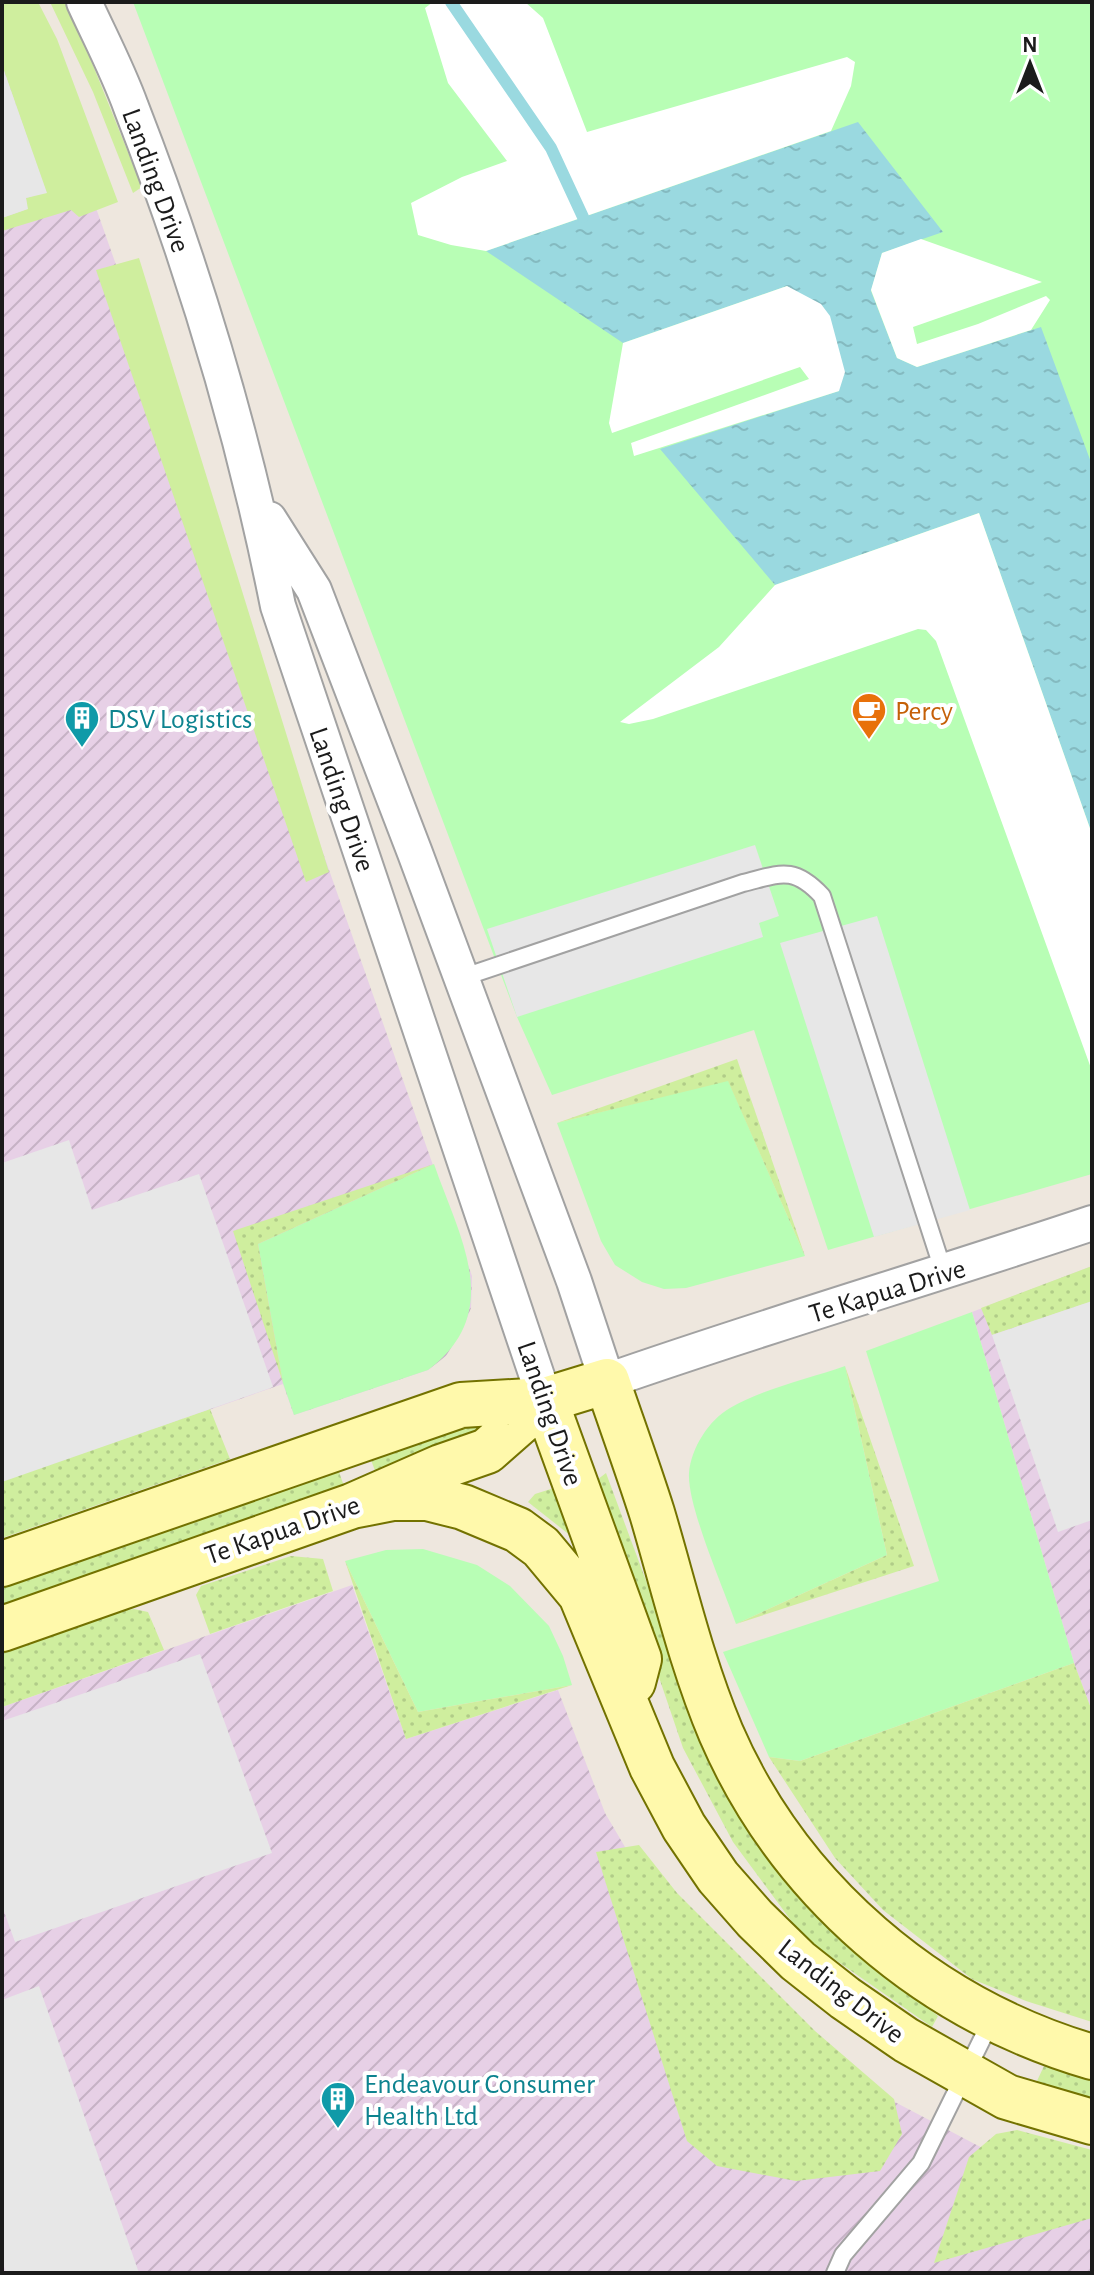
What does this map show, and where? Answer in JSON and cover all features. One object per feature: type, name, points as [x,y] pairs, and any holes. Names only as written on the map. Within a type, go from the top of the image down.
[{"type":"street","name":"Landing Drive","points":[[84,2],[131,105],[208,322],[258,502],[278,606],[545,1400],[639,1659],[631,1691],[631,1716],[652,1767],[684,1827],[718,1877],[798,1961],[906,2040],[965,2074],[1007,2097],[1092,2122]]},
{"type":"street","name":"Landing Drive","points":[[258,502],[314,590],[574,1281],[652,1513],[690,1649],[721,1732],[747,1786],[777,1835],[811,1877],[866,1934],[918,1974],[993,2017],[1051,2045],[1092,2057]]},
{"type":"street","name":"Te Kapua Drive","points":[[2,1564],[461,1405],[545,1400],[1092,1223]]},
{"type":"street","name":"Te Kapua Drive","points":[[2,1629],[352,1506],[441,1467],[487,1451],[545,1400]]},
{"type":"street","points":[[352,1506],[393,1498],[427,1498],[463,1507],[518,1530],[541,1547],[581,1595],[631,1716]]},
{"type":"lane","points":[[461,978],[743,883],[785,873],[807,879],[822,896],[944,1273]]},
{"type":"lane","points":[[835,2273],[843,2255],[921,2163],[993,2017]]},
{"type":"shaded area","points":[[2,2],[71,137],[472,1276],[471,1308],[463,1328],[446,1356],[428,1370],[294,1415],[283,1384],[2,1482]]},
{"type":"shaded area","points":[[2,65],[47,193],[26,198],[28,209],[2,218]]},
{"type":"shaded area","points":[[755,845],[779,916],[759,923],[763,937],[517,1017],[487,929]]},
{"type":"shaded area","points":[[877,916],[970,1210],[874,1237],[780,943]]},
{"type":"shaded area","points":[[69,1140],[92,1210],[199,1174],[273,1387],[2,1482],[2,1163]]},
{"type":"shaded area","points":[[1092,1266],[1092,1711],[1074,1663],[972,1312]]},
{"type":"shaded area","points":[[1092,1301],[1092,1520],[1058,1532],[992,1335]]},
{"type":"shaded area","points":[[352,1585],[406,1739],[558,1690],[605,1813],[625,1847],[813,2059],[1009,2162],[1092,2186],[1092,2273],[2,2273],[2,1707]]},
{"type":"shaded area","points":[[200,1654],[272,1853],[15,1942],[2,1906],[2,1721]]},
{"type":"shaded area","points":[[39,1986],[139,2273],[6,2273],[2,2260],[2,2000]]},
{"type":"green space","points":[[2,2],[38,2],[57,39],[118,202],[79,217],[71,210],[2,231],[2,218],[27,209],[26,198],[46,192],[2,65]]},
{"type":"green space","points":[[50,2],[65,2],[74,18],[142,187],[133,193],[93,92]]},
{"type":"green space","points":[[133,2],[1092,2],[1092,1174],[828,1250],[754,1030],[552,1095],[517,1017]]},
{"type":"green space","points":[[139,258],[329,872],[306,882],[96,270]]},
{"type":"green space","points":[[737,1059],[805,1256],[728,1081],[557,1123]]},
{"type":"green space","points":[[728,1080],[805,1256],[686,1288],[664,1289],[642,1282],[615,1265],[601,1241],[557,1123]]},
{"type":"green space","points":[[434,1164],[464,1246],[470,1272],[471,1298],[465,1323],[452,1347],[428,1370],[294,1415],[283,1383],[258,1244]]},
{"type":"green space","points":[[434,1164],[258,1244],[283,1383],[233,1231]]},
{"type":"green space","points":[[1092,1266],[1092,1325],[1084,1304],[992,1335],[981,1308]]},
{"type":"green space","points":[[972,1312],[1074,1663],[800,1761],[769,1757],[723,1652],[939,1581],[866,1351]]},
{"type":"green space","points":[[845,1366],[887,1555],[736,1624],[694,1506],[689,1473],[693,1454],[708,1427],[730,1408],[772,1389]]},
{"type":"green space","points":[[845,1366],[914,1566],[736,1624],[887,1555]]},
{"type":"green space","points":[[210,1409],[230,1459],[2,1538],[2,1481]]},
{"type":"green space","points":[[481,1425],[484,1432],[377,1476],[371,1460],[468,1426]]},
{"type":"green space","points":[[339,1472],[344,1486],[2,1605],[2,1588]]},
{"type":"green space","points":[[606,1473],[720,1780],[817,1915],[938,2016],[932,2027],[804,1938],[733,1842],[683,1748],[593,1483]]},
{"type":"green space","points":[[557,1487],[574,1531],[571,1536],[528,1502],[535,1494]]},
{"type":"green space","points":[[423,1549],[477,1565],[510,1586],[549,1626],[572,1685],[418,1712],[345,1561],[386,1550]]},
{"type":"green space","points":[[291,1556],[323,1559],[333,1591],[210,1634],[196,1595],[201,1586]]},
{"type":"green space","points":[[345,1561],[418,1712],[572,1685],[406,1739]]},
{"type":"green space","points":[[134,1609],[148,1612],[164,1650],[2,1707],[2,1651],[106,1613]]},
{"type":"green space","points":[[1074,1663],[1092,1711],[1092,2022],[1026,2001],[972,1979],[883,1910],[835,1858],[769,1757],[800,1761]]},
{"type":"green space","points":[[639,1845],[677,1893],[815,2031],[894,2099],[902,2134],[880,2171],[796,2181],[717,2166],[687,2141],[596,1852]]},
{"type":"green space","points":[[1044,2066],[1092,2078],[1092,2098],[1036,2083]]},
{"type":"green space","points":[[1017,2130],[1092,2150],[1092,2218],[934,2263],[969,2157],[996,2134]]},
{"type":"water","points":[[858,122],[943,232],[882,253],[871,291],[897,358],[917,367],[1041,327],[1092,465],[1092,834],[979,513],[775,585],[660,449],[839,391],[787,286],[623,343],[486,251]]},
{"type":"pier","points":[[433,2],[525,2],[543,18],[587,132],[847,57],[855,62],[851,86],[831,131],[486,251],[451,245],[418,235],[411,203],[462,177],[507,161],[448,83],[425,8]]},
{"type":"pier","points":[[921,239],[1042,282],[913,327],[917,344],[978,324],[1046,296],[1050,300],[1031,330],[917,367],[897,358],[871,290],[882,253]]},
{"type":"pier","points":[[787,286],[821,304],[830,316],[845,372],[839,391],[634,456],[631,443],[809,379],[800,367],[612,433],[609,423],[623,343]]},
{"type":"pier","points":[[979,513],[1092,834],[1092,1071],[936,641],[926,630],[918,629],[653,719],[629,724],[620,722],[719,647],[775,585]]},
{"type":"waterway","points":[[451,2],[551,148],[583,217]]},
{"type":"place","name":"Percy","points":[[869,741]]},
{"type":"place","name":"DSV Logistics","points":[[82,749]]},
{"type":"place","name":"Endeavour Consumer Health Ltd","points":[[338,2130]]}]
